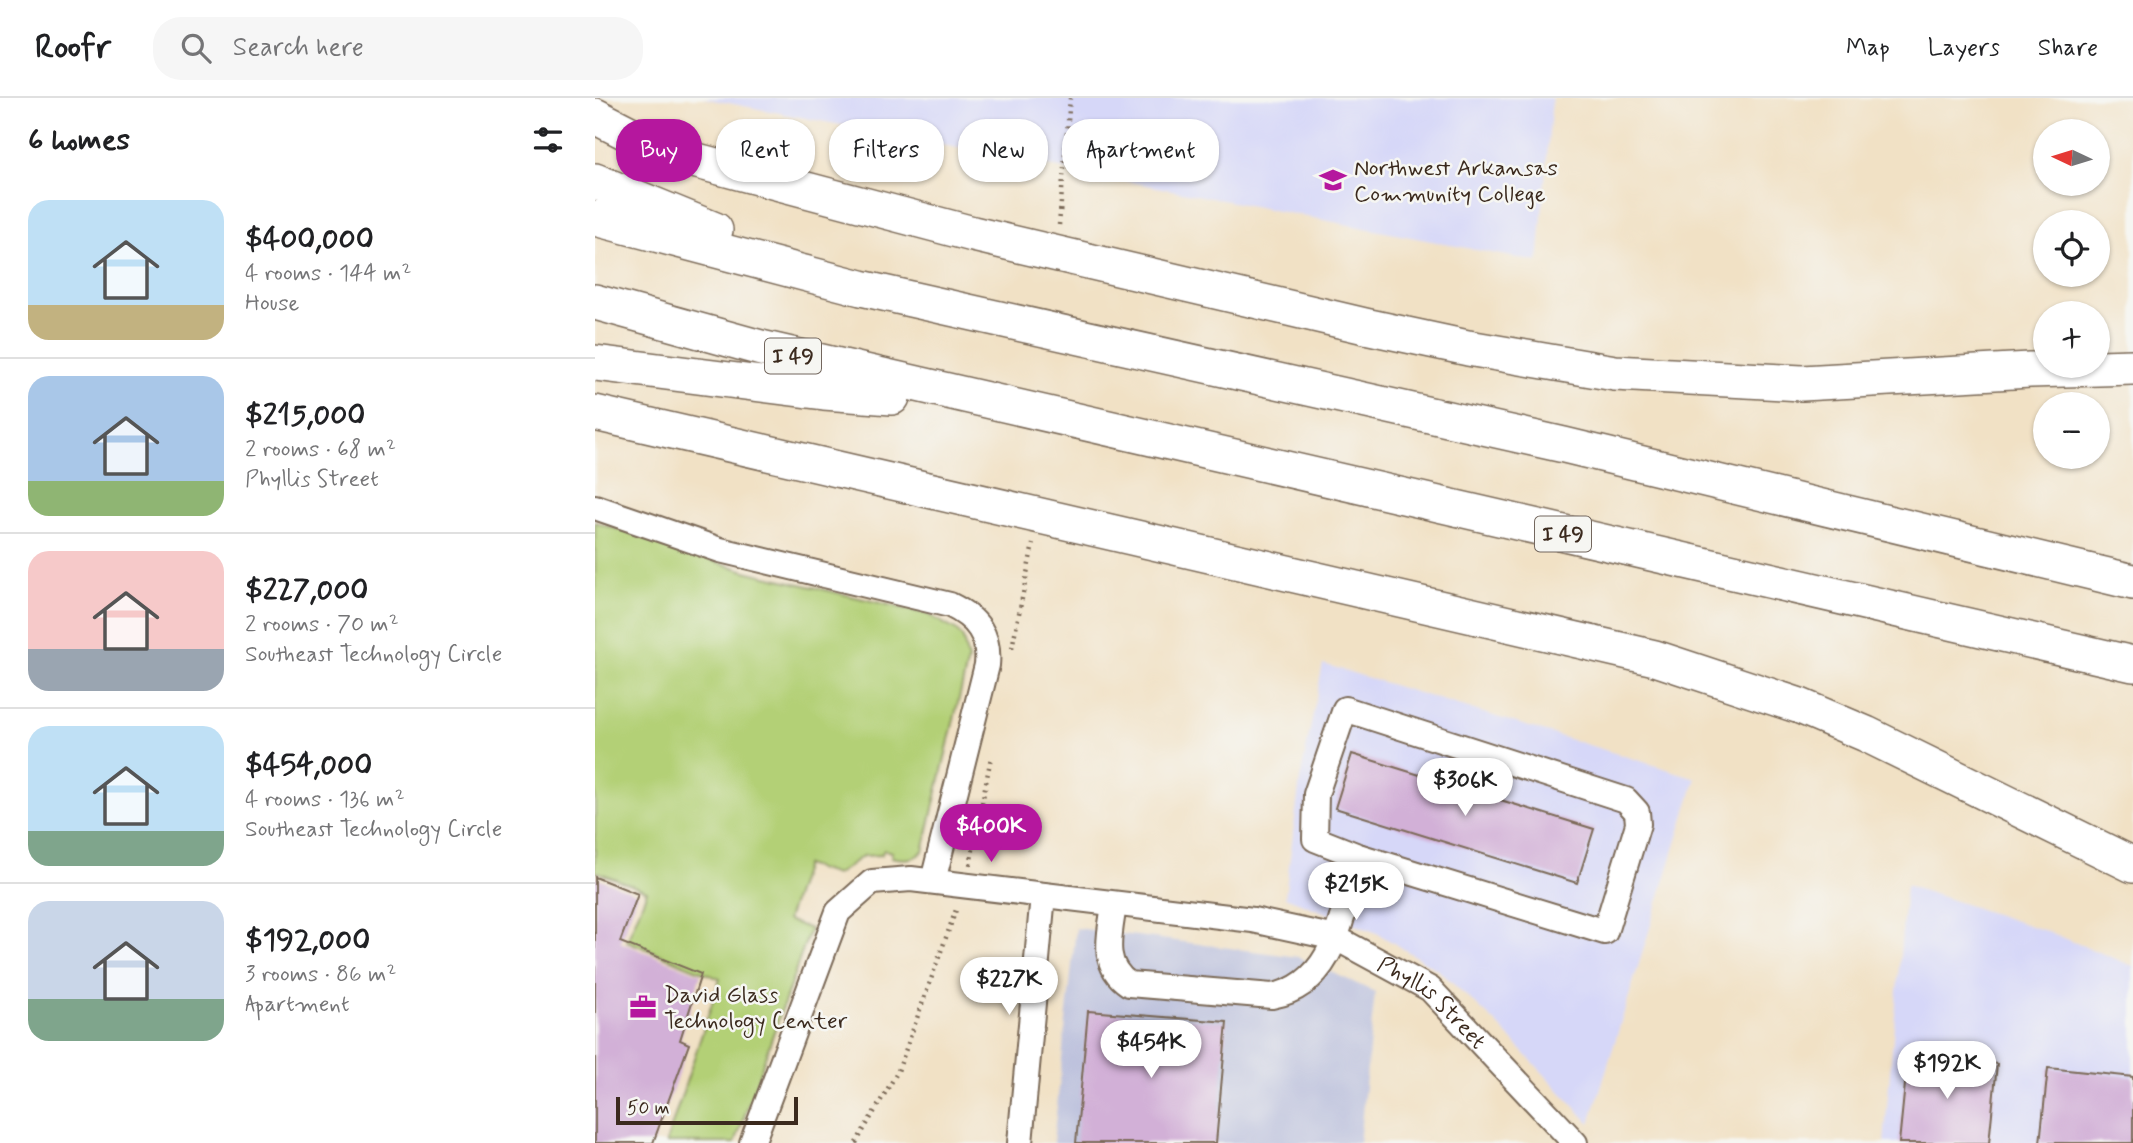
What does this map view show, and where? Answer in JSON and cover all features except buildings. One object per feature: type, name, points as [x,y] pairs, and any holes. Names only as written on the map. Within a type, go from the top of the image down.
[{"type":"highway","points":[[595,116],[667,153],[973,234],[1365,326],[1468,348],[1615,373],[1803,383],[2133,367]]},
{"type":"highway","points":[[595,181],[861,288]]},
{"type":"highway","points":[[595,218],[861,288],[1577,448],[2133,582]]},
{"type":"highway","name":"I 49","points":[[595,302],[761,348],[994,403],[2133,664]]},
{"type":"highway","points":[[595,363],[824,392],[994,403]]},
{"type":"highway","points":[[595,414],[1655,658],[1800,706],[1866,734],[2133,865]]},
{"type":"street","points":[[595,507],[720,550],[950,604],[976,622],[989,646],[987,665],[933,881]]},
{"type":"street","points":[[1345,709],[1626,800],[1637,812],[1638,824],[1605,932],[1358,856],[1315,839],[1313,824],[1316,794],[1345,709]]},
{"type":"street","points":[[1114,905],[1108,944],[1110,962],[1116,976],[1129,984],[1272,996],[1288,993],[1317,974],[1336,938],[1358,856]]},
{"type":"street","name":"Phyllis Street","points":[[753,1143],[838,912],[872,882],[888,879],[933,881],[1253,920],[1336,938],[1430,989],[1575,1143]]},
{"type":"street","points":[[1020,1143],[1043,895]]},
{"type":"path","points":[[1059,226],[1070,98]]},
{"type":"path","points":[[856,1143],[898,1071],[959,902]]},
{"type":"shaded area","name":"Northwest Arkansas Community College","points":[[703,98],[1552,98],[1538,262],[1131,182],[1219,182],[1219,119],[1062,119],[1062,169],[1048,166],[1048,119],[958,119],[958,148],[944,145],[944,119],[829,119],[829,123]]},
{"type":"shaded area","points":[[1323,664],[1696,778],[1590,1123],[1496,1023],[1438,970],[1377,933],[1285,897],[1300,780]]},
{"type":"shaded area","points":[[1906,885],[2046,931],[2133,966],[2133,1143],[1884,1143]]},
{"type":"shaded area","points":[[1076,928],[1298,957],[1375,992],[1359,1143],[1053,1143]]},
{"type":"green space","points":[[595,522],[745,571],[927,614],[957,631],[963,639],[968,660],[923,851],[913,858],[904,859],[891,857],[892,852],[884,850],[881,855],[863,856],[836,875],[805,865],[787,920],[810,929],[735,1143],[666,1143],[720,979],[627,941],[647,891],[595,871]]},
{"type":"place","name":"Northwest Arkansas Community College","points":[[1333,180]]},
{"type":"place","name":"David Glass Technology Center","points":[[643,1007]]}]
